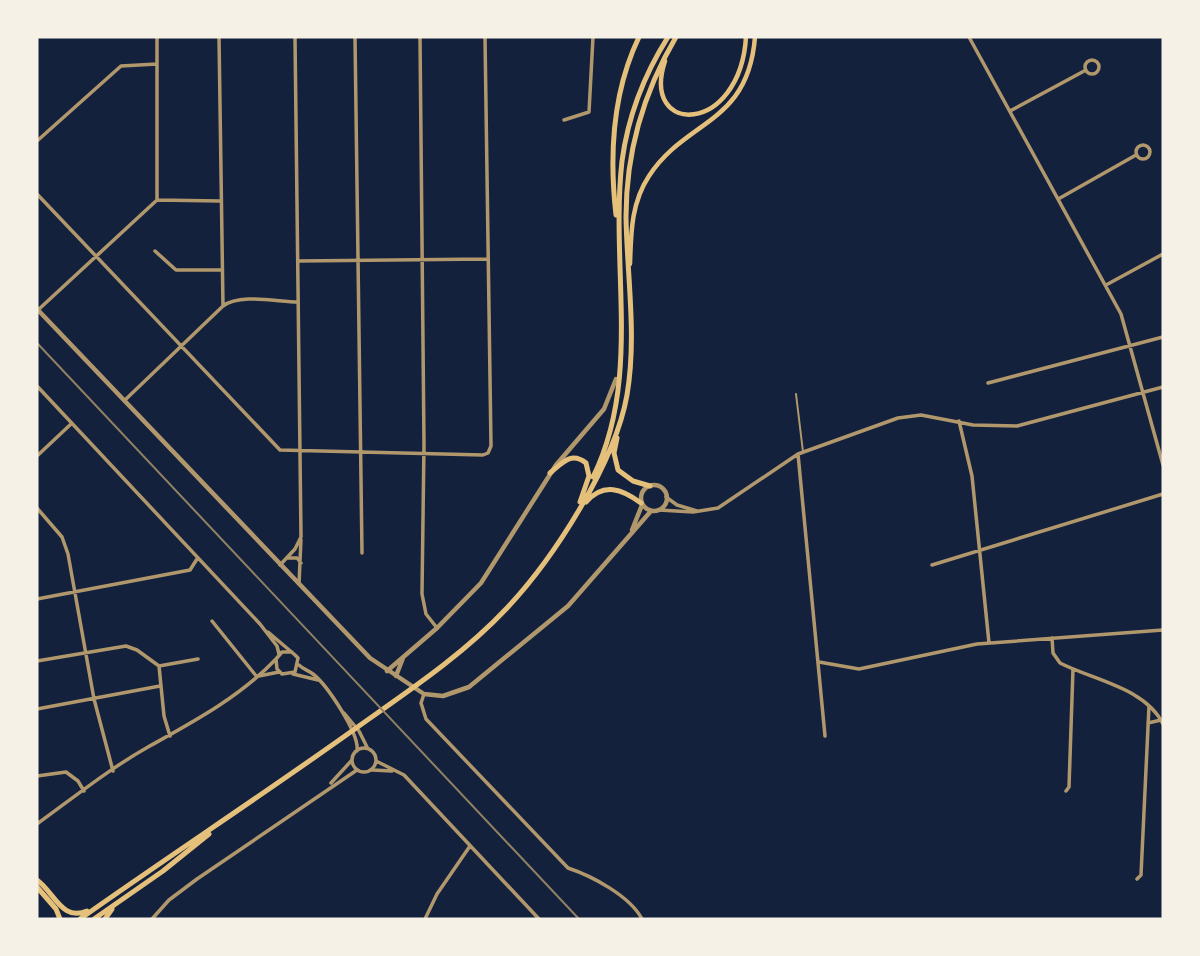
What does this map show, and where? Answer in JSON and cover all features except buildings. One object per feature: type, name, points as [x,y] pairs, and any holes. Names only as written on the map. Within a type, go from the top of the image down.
[{"type":"highway","points":[[620,245],[613,189],[615,117],[625,68],[639,37]]},
{"type":"highway","points":[[573,517],[607,442],[616,408],[621,350],[621,181],[628,130],[642,85],[668,37]]},
{"type":"highway","points":[[650,486],[633,481],[618,470],[614,453],[631,355],[626,216],[635,133],[649,88],[676,37]]},
{"type":"highway","points":[[80,919],[236,814],[461,651],[508,607],[573,517],[598,475],[621,418]]},
{"type":"highway","points":[[550,473],[572,457],[581,459],[588,467],[585,489],[573,517]]},
{"type":"highway","points":[[573,517],[594,493],[604,489],[624,491],[642,504]]},
{"type":"highway","points":[[94,919],[218,826]]},
{"type":"highway","points":[[37,880],[70,914],[85,913],[111,897]]},
{"type":"highway","points":[[37,887],[56,909],[60,919]]},
{"type":"highway","points":[[105,919],[122,900]]},
{"type":"main road","points":[[676,37],[662,71],[661,91],[674,110],[690,115],[710,110],[726,97],[740,73],[746,37]]},
{"type":"main road","points":[[630,286],[634,210],[647,179],[673,150],[726,108],[745,78],[755,37]]},
{"type":"street","points":[[157,37],[157,200]]},
{"type":"street","points":[[219,37],[223,306]]},
{"type":"street","points":[[295,37],[302,569],[299,585]]},
{"type":"street","points":[[355,37],[362,553]]},
{"type":"street","points":[[420,37],[423,606],[437,628]]},
{"type":"street","points":[[37,194],[279,450],[360,450],[471,455],[488,453],[491,446],[485,37]]},
{"type":"street","points":[[564,120],[589,112],[592,99],[593,37]]},
{"type":"street","points":[[970,37],[1121,314],[1163,465]]},
{"type":"street","points":[[37,141],[121,66],[157,64]]},
{"type":"street","points":[[1010,111],[1086,71]]},
{"type":"street","points":[[1060,198],[1136,155],[1140,146],[1149,149],[1145,159],[1136,155]]},
{"type":"street","points":[[220,201],[157,200],[37,310],[370,658],[425,694],[454,694],[485,675],[568,606],[651,511],[699,511],[730,502],[801,453],[898,418],[921,415],[995,428],[1017,426],[1163,387]]},
{"type":"street","points":[[155,250],[176,270],[221,270]]},
{"type":"street","points":[[1106,285],[1163,254]]},
{"type":"street","points":[[298,261],[487,259]]},
{"type":"street","points":[[124,402],[229,301],[298,302]]},
{"type":"street","points":[[988,383],[1163,337]]},
{"type":"street","points":[[387,671],[437,628],[481,583],[550,473],[609,401],[621,350]]},
{"type":"street","points":[[37,386],[197,559],[265,629],[298,658],[299,666],[318,680],[359,731],[376,761],[404,775],[539,919]]},
{"type":"street","points":[[959,421],[972,476],[989,643]]},
{"type":"street","points":[[37,456],[72,424]]},
{"type":"street","points":[[801,453],[825,736]]},
{"type":"street","points":[[632,531],[642,504],[641,494],[650,486],[662,488],[667,497],[677,505],[699,511]]},
{"type":"street","points":[[932,565],[980,548],[1163,494]]},
{"type":"street","points":[[659,510],[665,505],[667,497]]},
{"type":"street","points":[[642,504],[651,511]]},
{"type":"street","points":[[37,508],[62,537],[94,699],[113,771]]},
{"type":"street","points":[[280,565],[301,537]]},
{"type":"street","points":[[287,558],[297,558],[302,569]]},
{"type":"street","points":[[37,599],[190,570],[197,559]]},
{"type":"street","points":[[212,621],[257,677]]},
{"type":"street","points":[[265,629],[278,656],[279,672]]},
{"type":"street","points":[[819,662],[859,669],[989,643],[1163,630]]},
{"type":"street","points":[[1052,638],[1056,658],[1149,706],[1162,722]]},
{"type":"street","points":[[37,661],[130,647],[159,666],[198,659]]},
{"type":"street","points":[[37,824],[257,677],[278,656],[292,652]]},
{"type":"street","points":[[396,676],[403,657]]},
{"type":"street","points":[[159,666],[164,716],[171,736]]},
{"type":"street","points":[[292,674],[299,666]]},
{"type":"street","points":[[1066,792],[1069,787],[1073,669]]},
{"type":"street","points":[[257,677],[279,672],[318,680]]},
{"type":"street","points":[[37,709],[160,686]]},
{"type":"street","points":[[425,694],[421,704],[426,719],[568,868],[580,872],[622,898],[642,919]]},
{"type":"street","points":[[1137,879],[1141,875],[1149,706]]},
{"type":"street","points":[[325,789],[356,751],[355,733],[342,712]]},
{"type":"street","points":[[1148,723],[1162,722]]},
{"type":"street","points":[[356,751],[368,748]]},
{"type":"street","points":[[352,759],[357,770]]},
{"type":"street","points":[[370,770],[376,761]]},
{"type":"street","points":[[152,919],[169,900],[325,789],[357,770],[395,771]]},
{"type":"street","points":[[37,776],[66,772],[78,781],[84,791]]},
{"type":"street","points":[[425,919],[443,884],[470,846]]},
{"type":"lane","points":[[796,394],[801,453]]},
{"type":"railway","points":[[37,343],[579,919]]}]
